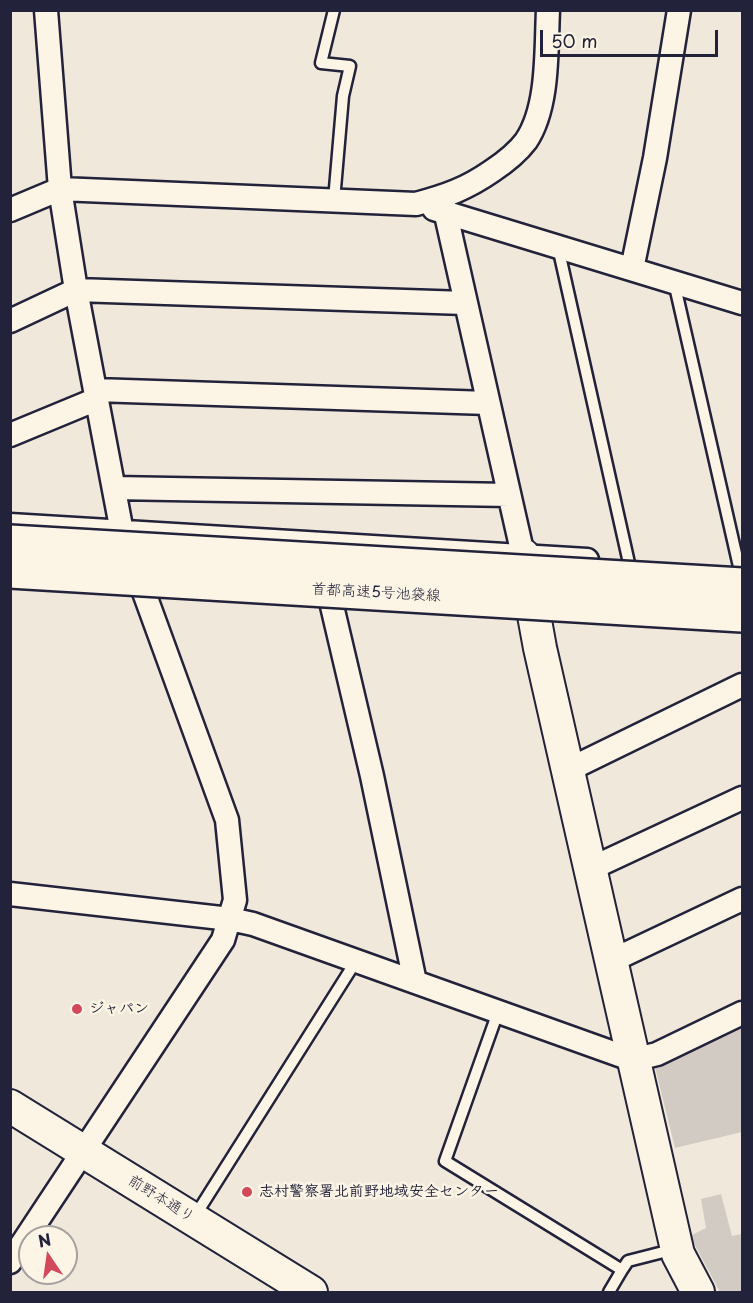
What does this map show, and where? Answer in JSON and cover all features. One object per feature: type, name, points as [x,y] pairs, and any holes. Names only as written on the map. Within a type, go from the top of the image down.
[{"type":"highway","name":"首都高速5号池袋線","points":[[10,542],[742,576]]},
{"type":"highway","name":"首都高速5号池袋線","points":[[10,571],[742,615]]},
{"type":"street","points":[[10,1262],[223,940],[235,900],[227,820],[122,532],[76,290],[60,189],[46,10]]},
{"type":"street","points":[[443,204],[451,195],[508,160],[526,140],[536,119],[542,94],[546,69],[548,10]]},
{"type":"street","points":[[632,269],[655,158],[679,10]]},
{"type":"street","points":[[10,210],[60,189],[443,204],[558,247],[742,303]]},
{"type":"street","points":[[443,204],[523,555],[533,618],[677,1248],[698,1293]]},
{"type":"street","points":[[10,321],[76,290],[465,303]]},
{"type":"street","points":[[10,435],[96,395],[488,403]]},
{"type":"street","points":[[114,488],[509,495]]},
{"type":"street","points":[[10,525],[523,555],[629,563],[742,576]]},
{"type":"street","points":[[10,585],[742,631]]},
{"type":"street","points":[[332,606],[372,776],[415,982]]},
{"type":"street","points":[[568,770],[742,685]]},
{"type":"street","points":[[590,869],[742,798]]},
{"type":"street","points":[[10,894],[230,919],[254,924],[633,1060],[657,1054],[742,1013]]},
{"type":"street","points":[[611,961],[742,899]]},
{"type":"street","name":"前野本通り","points":[[10,1106],[311,1293]]},
{"type":"lane","points":[[334,10],[321,63],[350,66],[343,96],[334,200]]},
{"type":"lane","points":[[558,247],[629,563]]},
{"type":"lane","points":[[674,282],[742,576]]},
{"type":"lane","points":[[194,1219],[356,961]]},
{"type":"lane","points":[[498,1012],[445,1161],[622,1270]]},
{"type":"lane","points":[[609,1293],[628,1261],[677,1248]]},
{"type":"shaded area","points":[[742,1025],[742,1132],[675,1148],[655,1067]]},
{"type":"shaded area","points":[[721,1194],[732,1236],[742,1234],[742,1292],[720,1292],[690,1236],[706,1228],[701,1199]]},
{"type":"place","name":"ジャパン","points":[[77,1009]]},
{"type":"place","name":"志村警察署北前野地域安全センター","points":[[247,1192]]}]
